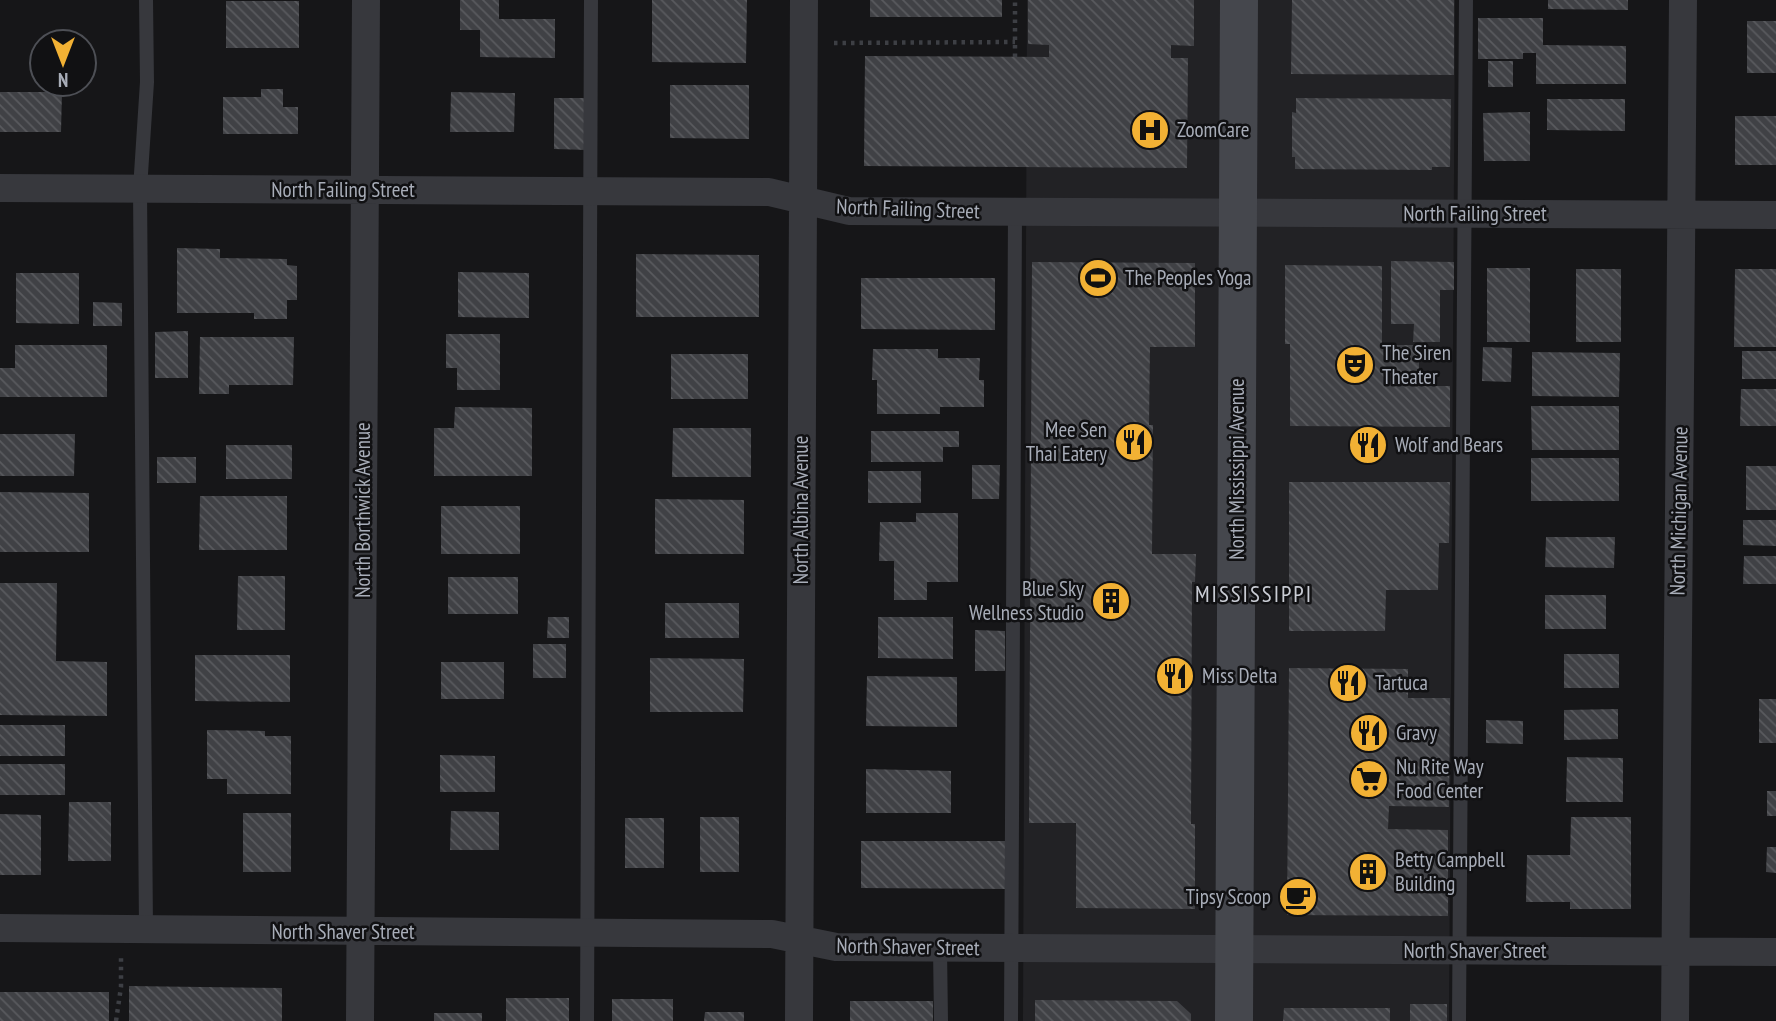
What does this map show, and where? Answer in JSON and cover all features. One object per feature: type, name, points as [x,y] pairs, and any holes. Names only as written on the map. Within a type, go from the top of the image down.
[{"type":"street","name":"North Borthwick Avenue","points":[[360,1021],[366,0]]},
{"type":"street","name":"North Albina Avenue","points":[[799,1021],[804,0]]},
{"type":"street","name":"North Mississippi Avenue","points":[[1234,1021],[1239,0]]},
{"type":"street","name":"North Michigan Avenue","points":[[1675,1021],[1684,0]]},
{"type":"street","name":"North Failing Street","points":[[0,188],[769,192],[849,211],[1776,215]]},
{"type":"street","name":"North Shaver Street","points":[[0,928],[772,934],[836,947],[1776,952]]},
{"type":"lane","points":[[133,930],[140,189],[147,82],[146,0]]},
{"type":"lane","points":[[587,1021],[591,0]]},
{"type":"lane","points":[[1459,1021],[1466,0]]},
{"type":"lane","points":[[1011,1021],[1015,211]]},
{"type":"lane","points":[[940,948],[941,1021]]},
{"type":"path","points":[[1015,57],[1016,0]]},
{"type":"path","points":[[804,43],[1015,42]]},
{"type":"path","points":[[116,1021],[133,930]]},
{"type":"shaded area","points":[[1027,0],[1455,0],[1449,1021],[1023,1021]]},
{"type":"building","points":[[460,0],[499,0],[499,19],[555,19],[555,58],[480,57],[480,30],[460,30]]},
{"type":"building","points":[[652,0],[747,0],[746,63],[652,62]]},
{"type":"building","points":[[870,0],[1002,0],[1002,17],[870,17]]},
{"type":"building","points":[[1028,0],[1194,0],[1194,46],[1171,45],[1171,58],[1188,58],[1187,168],[864,166],[865,56],[1049,57],[1049,45],[1028,44]]},
{"type":"building","points":[[1292,0],[1454,0],[1454,75],[1291,74]]},
{"type":"building","points":[[1548,0],[1628,0],[1628,10],[1548,9]]},
{"type":"building","points":[[226,1],[299,1],[299,48],[226,48]]},
{"type":"building","points":[[1478,18],[1543,18],[1543,45],[1626,46],[1626,84],[1536,84],[1536,53],[1523,53],[1523,59],[1478,59]]},
{"type":"building","points":[[1747,21],[1776,21],[1776,73],[1747,73]]},
{"type":"building","points":[[1488,61],[1513,61],[1513,87],[1488,87]]},
{"type":"building","points":[[670,85],[749,85],[749,139],[670,138]]},
{"type":"building","points":[[261,89],[283,89],[283,107],[298,107],[298,134],[223,134],[223,97],[261,97]]},
{"type":"building","points":[[0,92],[28,92],[28,98],[62,98],[61,132],[0,132]]},
{"type":"building","points":[[451,92],[515,93],[514,132],[450,132]]},
{"type":"building","points":[[554,98],[587,98],[587,150],[554,149]]},
{"type":"building","points":[[1296,98],[1451,99],[1450,167],[1432,167],[1432,170],[1295,169],[1295,157],[1292,157],[1292,112],[1296,113]]},
{"type":"building","points":[[1547,99],[1625,99],[1625,131],[1547,130]]},
{"type":"building","points":[[1530,112],[1530,161],[1484,161],[1483,113]]},
{"type":"building","points":[[1735,116],[1776,116],[1776,165],[1735,165]]},
{"type":"building","points":[[177,248],[220,249],[220,258],[287,259],[287,265],[297,266],[297,300],[287,300],[287,319],[254,319],[254,313],[177,313]]},
{"type":"building","points":[[636,254],[759,255],[759,317],[636,317]]},
{"type":"building","points":[[1391,261],[1454,262],[1454,290],[1440,290],[1440,342],[1413,342],[1414,324],[1391,324]]},
{"type":"building","points":[[1032,262],[1195,263],[1195,347],[1150,347],[1149,425],[1153,425],[1152,554],[1196,554],[1195,582],[1192,582],[1191,824],[1195,824],[1195,909],[1076,908],[1076,823],[1029,823]]},
{"type":"building","points":[[1285,265],[1382,266],[1382,345],[1419,345],[1419,386],[1450,386],[1450,427],[1290,426],[1290,344],[1285,344]]},
{"type":"building","points":[[1487,268],[1530,268],[1530,342],[1487,342]]},
{"type":"building","points":[[1576,269],[1621,269],[1621,342],[1576,342]]},
{"type":"building","points":[[1735,269],[1776,269],[1776,347],[1734,347]]},
{"type":"building","points":[[458,272],[529,273],[529,318],[458,317]]},
{"type":"building","points":[[16,273],[79,273],[79,324],[16,323]]},
{"type":"building","points":[[861,278],[995,278],[995,330],[861,329]]},
{"type":"building","points":[[93,302],[122,303],[122,326],[93,326]]},
{"type":"building","points":[[188,331],[188,378],[155,378],[155,332]]},
{"type":"building","points":[[446,334],[500,334],[500,390],[457,390],[457,368],[446,368]]},
{"type":"building","points":[[200,337],[294,337],[293,385],[229,385],[229,394],[199,394]]},
{"type":"building","points":[[15,345],[107,345],[107,397],[0,397],[0,368],[15,368]]},
{"type":"building","points":[[1483,347],[1512,348],[1511,382],[1482,381]]},
{"type":"building","points":[[873,349],[938,349],[938,358],[980,358],[979,380],[984,380],[984,407],[940,407],[940,414],[877,414],[877,380],[872,380]]},
{"type":"building","points":[[1742,351],[1776,351],[1776,379],[1742,379]]},
{"type":"building","points":[[1532,352],[1620,353],[1619,397],[1532,396]]},
{"type":"building","points":[[671,354],[748,354],[748,399],[671,399]]},
{"type":"building","points":[[1741,389],[1776,389],[1776,426],[1740,426]]},
{"type":"building","points":[[1531,406],[1619,406],[1619,450],[1532,450]]},
{"type":"building","points":[[455,407],[532,408],[532,476],[434,476],[434,428],[454,428]]},
{"type":"building","points":[[673,428],[751,428],[751,477],[672,477]]},
{"type":"building","points":[[871,431],[959,431],[959,447],[943,447],[943,462],[871,462]]},
{"type":"building","points":[[0,434],[75,434],[74,476],[0,476]]},
{"type":"building","points":[[226,445],[292,445],[292,479],[226,479]]},
{"type":"building","points":[[157,457],[196,457],[196,483],[157,483]]},
{"type":"building","points":[[1531,458],[1619,458],[1619,501],[1531,501]]},
{"type":"building","points":[[972,465],[1000,465],[999,499],[972,499]]},
{"type":"building","points":[[1746,466],[1776,466],[1776,510],[1746,510]]},
{"type":"building","points":[[868,471],[921,471],[921,503],[868,503]]},
{"type":"building","points":[[1289,482],[1450,482],[1449,543],[1439,543],[1438,590],[1386,590],[1385,631],[1289,631]]},
{"type":"building","points":[[0,492],[89,493],[89,552],[0,552]]},
{"type":"building","points":[[200,496],[287,496],[287,550],[199,550]]},
{"type":"building","points":[[655,499],[744,500],[744,554],[655,554]]},
{"type":"building","points":[[441,506],[520,506],[520,554],[441,554]]},
{"type":"building","points":[[916,513],[958,513],[958,582],[927,582],[927,600],[894,600],[894,561],[879,561],[880,522],[916,522]]},
{"type":"building","points":[[1743,520],[1776,520],[1776,546],[1743,545]]},
{"type":"building","points":[[1546,537],[1615,537],[1614,568],[1545,567]]},
{"type":"building","points":[[1744,556],[1776,556],[1776,584],[1743,584]]},
{"type":"building","points":[[238,576],[285,576],[285,630],[237,630]]},
{"type":"building","points":[[448,577],[518,577],[518,614],[448,614]]},
{"type":"building","points":[[0,583],[57,583],[56,661],[107,662],[107,716],[0,715]]},
{"type":"building","points":[[1545,595],[1606,595],[1606,629],[1545,629]]},
{"type":"building","points":[[665,603],[739,603],[739,638],[665,638]]},
{"type":"building","points":[[548,617],[569,617],[569,638],[547,638]]},
{"type":"building","points":[[878,617],[953,617],[953,659],[878,658]]},
{"type":"building","points":[[975,630],[1005,631],[1005,671],[975,671]]},
{"type":"building","points":[[533,644],[566,644],[566,678],[533,678]]},
{"type":"building","points":[[1564,654],[1619,654],[1619,688],[1564,688]]},
{"type":"building","points":[[195,655],[290,655],[290,702],[195,701]]},
{"type":"building","points":[[650,658],[744,659],[743,712],[650,712]]},
{"type":"building","points":[[441,662],[504,662],[504,699],[441,699]]},
{"type":"building","points":[[1289,668],[1408,669],[1408,698],[1450,698],[1449,807],[1389,806],[1388,829],[1448,830],[1448,916],[1287,915]]},
{"type":"building","points":[[867,676],[957,677],[957,727],[866,726]]},
{"type":"building","points":[[1759,699],[1776,699],[1776,743],[1759,743]]},
{"type":"building","points":[[1618,709],[1618,739],[1564,740],[1564,710]]},
{"type":"building","points":[[1486,720],[1523,721],[1523,744],[1486,743]]},
{"type":"building","points":[[0,725],[65,725],[65,756],[0,756]]},
{"type":"building","points":[[207,730],[265,731],[265,736],[291,736],[291,794],[227,794],[227,779],[207,779]]},
{"type":"building","points":[[440,755],[495,756],[495,792],[440,792]]},
{"type":"building","points":[[1567,757],[1623,758],[1623,802],[1566,802]]},
{"type":"building","points":[[0,764],[65,764],[65,795],[0,795]]},
{"type":"building","points":[[866,769],[951,771],[951,813],[866,813]]},
{"type":"building","points":[[1767,791],[1776,791],[1776,816],[1767,816]]},
{"type":"building","points":[[69,802],[111,802],[111,861],[68,861]]},
{"type":"building","points":[[451,811],[499,812],[499,850],[450,850]]},
{"type":"building","points":[[243,813],[291,813],[291,872],[243,872]]},
{"type":"building","points":[[0,814],[41,815],[41,875],[0,875]]},
{"type":"building","points":[[700,817],[739,817],[739,872],[700,872]]},
{"type":"building","points":[[1571,817],[1631,817],[1631,909],[1570,909],[1570,902],[1526,902],[1527,855],[1570,855]]},
{"type":"building","points":[[625,818],[664,818],[664,868],[625,868]]},
{"type":"building","points":[[861,841],[1005,841],[1005,889],[861,888]]},
{"type":"building","points":[[1767,847],[1776,847],[1776,873],[1766,872]]},
{"type":"building","points":[[129,986],[282,988],[282,1021],[129,1021]]},
{"type":"building","points":[[0,992],[109,992],[109,1021],[0,1021]]},
{"type":"building","points":[[506,998],[569,998],[569,1021],[506,1021]]},
{"type":"building","points":[[612,999],[673,999],[673,1021],[612,1021]]},
{"type":"building","points":[[1035,1000],[1177,1001],[1191,1014],[1191,1021],[1035,1021]]},
{"type":"building","points":[[850,1001],[933,1001],[933,1021],[850,1021]]},
{"type":"building","points":[[1410,1004],[1447,1004],[1447,1021],[1410,1021]]},
{"type":"building","points":[[1284,1008],[1390,1008],[1390,1021],[1283,1021]]},
{"type":"building","points":[[705,1012],[744,1012],[744,1021],[704,1021]]},
{"type":"building","points":[[434,1013],[482,1013],[482,1021],[434,1021]]},
{"type":"place","name":"ZoomCare","points":[[1150,130]]},
{"type":"place","name":"The Peoples Yoga","points":[[1098,278]]},
{"type":"place","name":"The Siren Theater","points":[[1355,365]]},
{"type":"place","name":"Mee Sen Thai Eatery","points":[[1134,442]]},
{"type":"place","name":"Wolf and Bears","points":[[1368,445]]},
{"type":"place","name":"Blue Sky Wellness Studio","points":[[1111,601]]},
{"type":"place","name":"Miss Delta","points":[[1175,676]]},
{"type":"place","name":"Tartuca","points":[[1348,683]]},
{"type":"place","name":"Gravy","points":[[1369,733]]},
{"type":"place","name":"Nu Rite Way Food Center","points":[[1369,779]]},
{"type":"place","name":"Betty Campbell Building","points":[[1368,872]]},
{"type":"place","name":"Tipsy Scoop","points":[[1298,897]]},
{"type":"district","name":"MISSISSIPPI","points":[[1254,594]]}]
